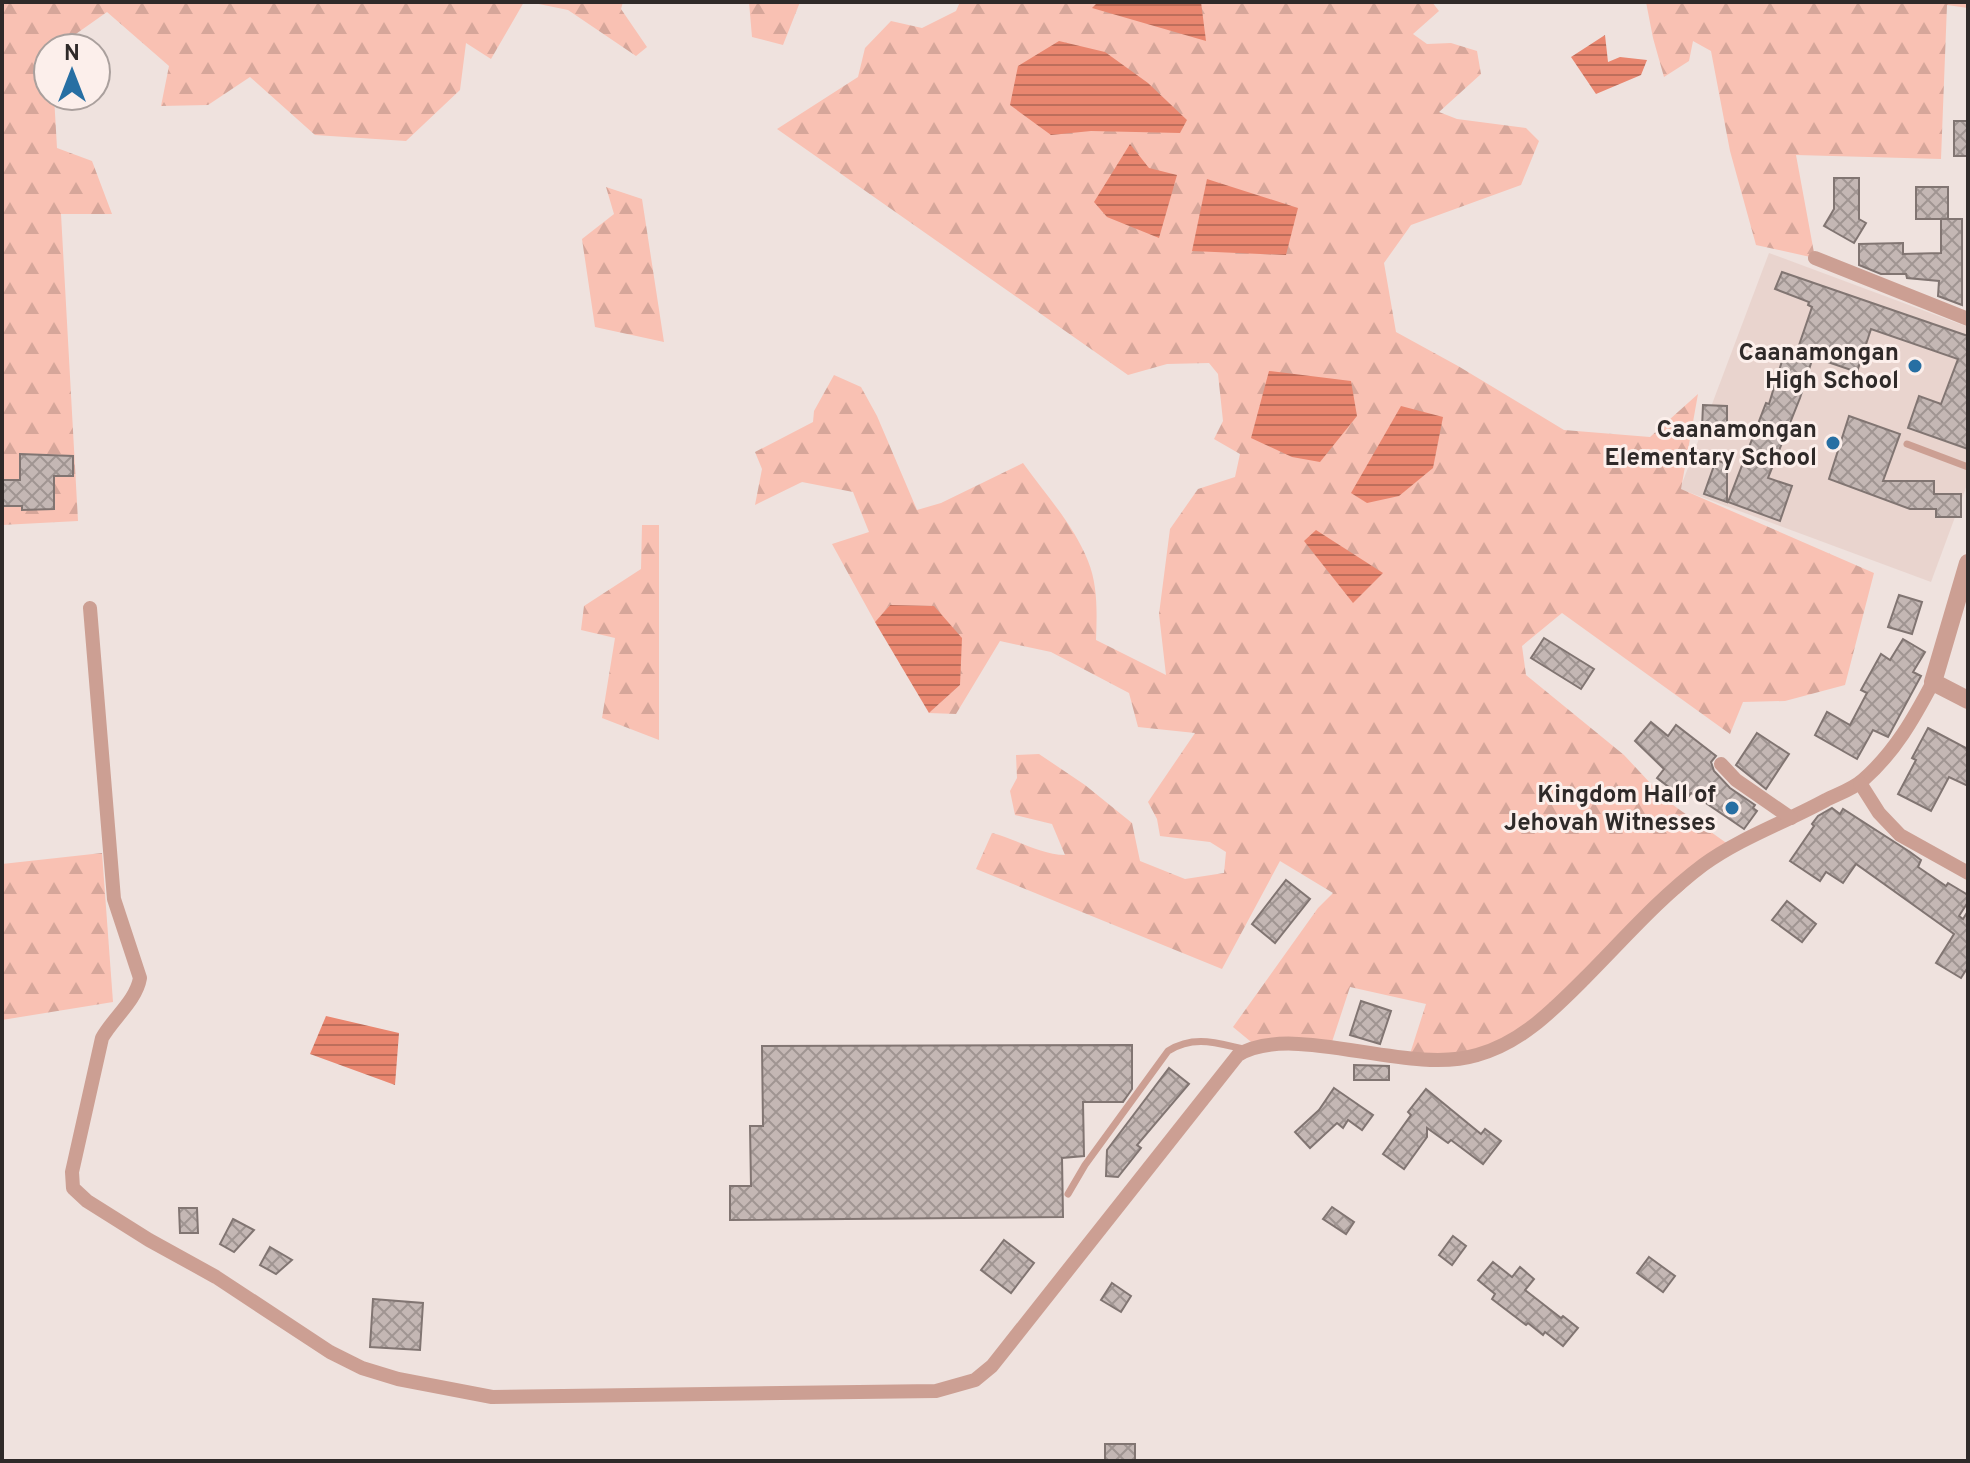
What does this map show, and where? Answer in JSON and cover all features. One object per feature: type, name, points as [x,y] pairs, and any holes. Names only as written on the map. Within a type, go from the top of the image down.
[{"type":"street","points":[[1815,258],[1968,319]]},
{"type":"street","points":[[90,608],[114,899],[140,978],[138,990],[110,1023],[102,1038],[72,1172],[73,1188],[87,1201],[216,1277],[330,1352],[362,1368],[398,1379],[492,1397],[936,1391],[958,1387],[985,1374],[1238,1055],[1247,1049],[1269,1043],[1427,1061],[1475,1056],[1499,1047],[1540,1021],[1700,867],[1732,847],[1860,783],[1905,734],[1933,682],[1968,563]]},
{"type":"street","points":[[1933,682],[1968,700]]},
{"type":"street","points":[[1721,764],[1736,780],[1791,818]]},
{"type":"street","points":[[1860,783],[1879,813],[1900,835],[1968,873]]},
{"type":"lane","points":[[1907,444],[1968,467]]},
{"type":"lane","points":[[1068,1194],[1085,1165],[1168,1051],[1182,1042],[1200,1040],[1247,1049]]},
{"type":"shaded area","points":[[1098,2],[1201,2],[1206,41],[1092,8]]},
{"type":"shaded area","points":[[1605,35],[1608,62],[1620,57],[1647,60],[1641,75],[1596,94],[1571,57]]},
{"type":"shaded area","points":[[1059,41],[1105,52],[1148,83],[1187,120],[1180,133],[1091,131],[1051,135],[1010,105],[1018,66]]},
{"type":"shaded area","points":[[1130,144],[1149,168],[1177,175],[1159,238],[1107,217],[1094,202]]},
{"type":"shaded area","points":[[1207,179],[1298,208],[1286,255],[1192,251]]},
{"type":"shaded area","name":"Caanamongan Elementary School","points":[[1769,253],[1968,327],[1968,482],[1931,582],[1680,489]]},
{"type":"shaded area","points":[[1269,371],[1351,381],[1357,416],[1320,462],[1292,457],[1251,438]]},
{"type":"shaded area","points":[[1401,406],[1443,417],[1433,468],[1399,496],[1367,503],[1351,493]]},
{"type":"shaded area","points":[[1316,530],[1383,573],[1353,603],[1304,541]]},
{"type":"shaded area","points":[[890,605],[934,606],[962,638],[960,685],[929,713],[875,622]]},
{"type":"shaded area","points":[[326,1016],[399,1033],[395,1085],[310,1054]]},
{"type":"green space","points":[[2,2],[524,2],[491,59],[466,43],[460,90],[406,141],[315,135],[250,77],[208,105],[161,106],[169,66],[107,12],[79,32],[32,32],[32,112],[55,112],[57,148],[92,161],[112,214],[61,214],[78,521],[2,525]]},
{"type":"green space","points":[[529,2],[623,2],[621,9],[647,47],[636,56],[568,10]]},
{"type":"green space","points":[[749,2],[800,2],[783,45],[752,37]]},
{"type":"green space","points":[[960,2],[1432,2],[1439,11],[1413,34],[1427,44],[1451,43],[1477,51],[1481,74],[1439,112],[1457,119],[1526,128],[1539,141],[1521,185],[1411,225],[1384,263],[1396,332],[1564,430],[1650,437],[1698,394],[1681,489],[1874,573],[1845,685],[1785,701],[1743,702],[1730,734],[1562,613],[1522,646],[1526,675],[1624,755],[1666,800],[1732,847],[1598,965],[1540,1021],[1488,1051],[1408,1060],[1426,1004],[1350,987],[1330,1048],[1256,1046],[1233,1027],[1318,908],[1333,893],[1280,861],[1222,969],[976,869],[992,833],[1065,855],[1052,824],[1015,815],[1010,791],[1017,778],[1016,755],[1039,754],[1085,785],[1132,823],[1140,861],[1185,879],[1224,873],[1226,852],[1210,842],[1160,836],[1157,819],[1148,802],[1195,733],[1138,727],[1129,693],[1051,652],[1000,641],[956,714],[929,713],[960,685],[890,605],[875,622],[832,544],[869,532],[853,492],[802,482],[755,505],[762,469],[755,452],[813,422],[814,411],[834,375],[861,387],[877,416],[917,510],[941,503],[1023,463],[1067,522],[1088,561],[1095,590],[1096,640],[1166,675],[1159,614],[1170,529],[1198,489],[1235,477],[1240,454],[1214,439],[1223,421],[1218,374],[1209,363],[1167,364],[1128,375],[777,129],[858,77],[865,48],[891,21],[922,28],[956,11]]},
{"type":"green space","points":[[1646,2],[1968,2],[1968,8],[1947,5],[1941,159],[1796,155],[1815,258],[1756,245],[1730,151],[1711,51],[1693,41],[1689,61],[1664,77]]},
{"type":"green space","points":[[606,187],[642,199],[664,342],[595,327],[582,239],[614,214]]},
{"type":"green space","points":[[642,525],[659,525],[659,740],[602,718],[615,638],[581,630],[584,606],[641,569]]},
{"type":"green space","points":[[102,853],[113,1002],[2,1020],[2,864]]},
{"type":"building","points":[[1954,121],[1968,121],[1968,156],[1954,156]]},
{"type":"building","points":[[1834,178],[1859,178],[1859,219],[1866,223],[1854,243],[1824,226],[1834,209]]},
{"type":"building","points":[[1916,187],[1948,187],[1948,219],[1916,219]]},
{"type":"building","points":[[1941,219],[1962,219],[1962,305],[1938,296],[1939,281],[1907,278],[1906,274],[1881,274],[1859,265],[1859,244],[1903,243],[1903,254],[1941,253]]},
{"type":"building","points":[[1782,272],[1968,336],[1968,449],[1908,428],[1919,396],[1941,404],[1958,359],[1871,329],[1857,372],[1813,357],[1768,478],[1792,486],[1780,521],[1728,502],[1766,403],[1769,404],[1785,351],[1796,354],[1812,307],[1808,305],[1809,302],[1775,289]]},
{"type":"building","points":[[1703,405],[1727,406],[1727,429],[1702,428]]},
{"type":"building","points":[[1849,416],[1900,434],[1883,481],[1934,481],[1934,494],[1961,494],[1961,517],[1936,517],[1936,509],[1910,509],[1829,479]]},
{"type":"building","points":[[20,454],[73,456],[73,476],[54,476],[54,509],[22,510],[22,506],[2,506],[2,480],[20,480]]},
{"type":"building","points":[[1716,460],[1727,464],[1727,502],[1704,494]]},
{"type":"building","points":[[1899,595],[1922,602],[1912,634],[1888,627]]},
{"type":"building","points":[[1544,638],[1594,669],[1581,689],[1531,658]]},
{"type":"building","points":[[1903,639],[1925,652],[1913,672],[1921,676],[1888,737],[1873,730],[1857,759],[1815,735],[1827,712],[1850,725],[1867,693],[1861,690],[1881,654],[1890,660]]},
{"type":"building","points":[[1651,722],[1668,736],[1676,725],[1716,756],[1711,762],[1714,771],[1730,788],[1755,805],[1753,808],[1757,811],[1744,829],[1691,793],[1686,800],[1657,778],[1664,769],[1635,741]]},
{"type":"building","points":[[1928,728],[1968,749],[1968,786],[1949,777],[1931,811],[1898,794]]},
{"type":"building","points":[[1757,733],[1789,754],[1766,789],[1736,765]]},
{"type":"building","points":[[1832,808],[1840,814],[1843,809],[1921,860],[1918,867],[1946,886],[1948,883],[1968,895],[1968,902],[1959,916],[1963,919],[1968,911],[1968,967],[1961,978],[1936,963],[1954,934],[1856,864],[1843,883],[1826,872],[1820,881],[1790,861],[1818,816]]},
{"type":"building","points":[[1286,880],[1310,899],[1275,943],[1252,924]]},
{"type":"building","points":[[1787,901],[1816,924],[1802,942],[1772,920]]},
{"type":"building","points":[[1361,1001],[1391,1011],[1380,1044],[1350,1035]]},
{"type":"building","points":[[1132,1045],[1132,1089],[1123,1102],[1083,1102],[1084,1156],[1062,1158],[1063,1217],[730,1220],[730,1186],[751,1186],[750,1126],[763,1126],[762,1046]]},
{"type":"building","points":[[1354,1065],[1389,1066],[1389,1080],[1354,1080]]},
{"type":"building","points":[[1169,1068],[1189,1084],[1137,1145],[1141,1148],[1118,1177],[1106,1176],[1107,1150]]},
{"type":"building","points":[[1334,1088],[1373,1115],[1362,1130],[1348,1120],[1343,1128],[1337,1123],[1310,1148],[1295,1132],[1319,1110]]},
{"type":"building","points":[[1426,1089],[1481,1134],[1485,1129],[1501,1141],[1483,1164],[1451,1140],[1448,1143],[1427,1128],[1427,1137],[1404,1169],[1383,1154]]},
{"type":"building","points":[[1332,1207],[1354,1222],[1346,1234],[1323,1219]]},
{"type":"building","points":[[179,1208],[197,1208],[198,1233],[180,1233]]},
{"type":"building","points":[[233,1219],[254,1230],[234,1252],[220,1244]]},
{"type":"building","points":[[1453,1236],[1466,1246],[1452,1265],[1439,1255]]},
{"type":"building","points":[[1004,1240],[1034,1263],[1011,1293],[981,1270]]},
{"type":"building","points":[[270,1247],[292,1260],[276,1274],[260,1265]]},
{"type":"building","points":[[1649,1257],[1675,1276],[1663,1292],[1637,1273]]},
{"type":"building","points":[[1493,1262],[1512,1277],[1520,1267],[1534,1279],[1525,1290],[1578,1328],[1563,1346],[1545,1332],[1543,1335],[1528,1323],[1526,1325],[1492,1299],[1495,1294],[1478,1280]]},
{"type":"building","points":[[1112,1283],[1131,1296],[1121,1312],[1101,1300]]},
{"type":"building","points":[[373,1299],[423,1303],[420,1350],[370,1347]]},
{"type":"building","points":[[1105,1444],[1135,1444],[1135,1461],[1105,1461]]},
{"type":"place","name":"Caanamongan High School","points":[[1915,366]]},
{"type":"place","name":"Caanamongan Elementary School","points":[[1833,443]]},
{"type":"place","name":"Kingdom Hall of Jehovah Witnesses","points":[[1732,808]]}]
